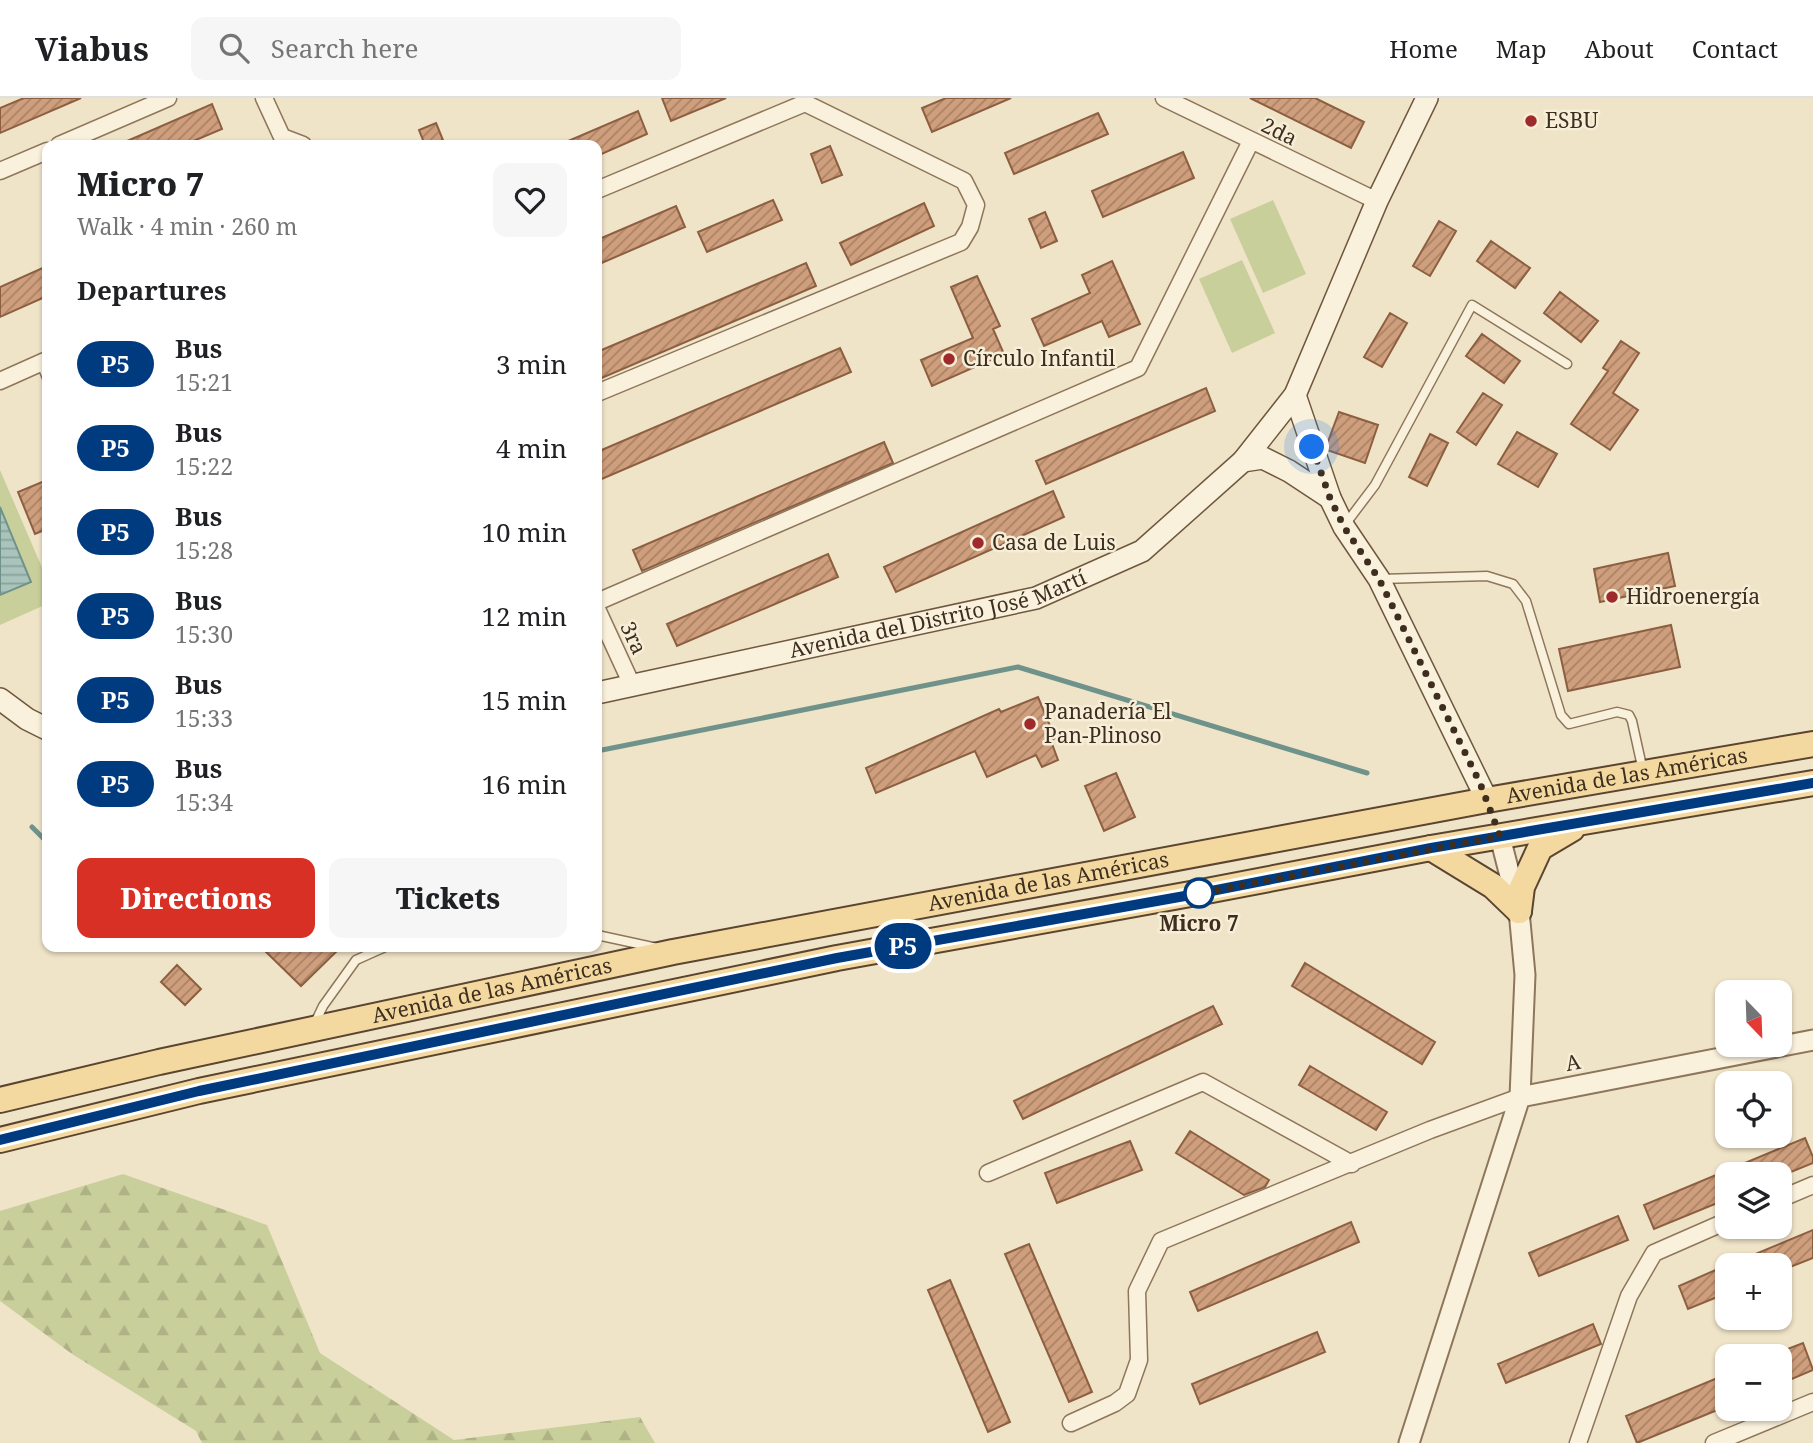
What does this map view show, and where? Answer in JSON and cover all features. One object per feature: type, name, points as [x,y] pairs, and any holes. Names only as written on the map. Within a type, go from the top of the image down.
[{"type":"main road","name":"Avenida del Distrito José Martí","points":[[602,692],[1036,598],[1142,551],[1243,461],[1294,395],[1377,201],[1427,98]]},
{"type":"main road","points":[[1294,395],[1330,498],[1344,527],[1379,579],[1487,800],[1500,836]]},
{"type":"main road","points":[[1243,461],[1263,458],[1289,471],[1330,498]]},
{"type":"main road","points":[[0,699],[42,726]]},
{"type":"main road","name":"Avenida de las Américas","points":[[0,1100],[159,1062],[673,952],[1487,800],[1813,744]]},
{"type":"main road","name":"Avenida de las Américas","points":[[0,1140],[199,1091],[837,958],[1196,894],[1431,848],[1813,783]]},
{"type":"main road","points":[[1519,911],[1522,887],[1540,848],[1587,821]]},
{"type":"main road","points":[[1431,848],[1493,886],[1519,911]]},
{"type":"street","points":[[70,140],[167,98]]},
{"type":"street","points":[[264,98],[281,140]]},
{"type":"street","name":"2da","points":[[1164,98],[1377,201]]},
{"type":"street","points":[[602,188],[805,103],[964,181],[976,205],[970,228],[961,242],[602,391]]},
{"type":"street","points":[[602,600],[1138,368],[1251,141]]},
{"type":"street","points":[[0,171],[42,152]]},
{"type":"street","points":[[0,381],[42,368]]},
{"type":"street","name":"3ra","points":[[602,620],[632,685]]},
{"type":"street","points":[[1409,1443],[1520,1097],[1525,975],[1519,911],[1500,836]]},
{"type":"street","name":"A","points":[[1071,1423],[1115,1403],[1127,1394],[1139,1360],[1138,1291],[1161,1241],[1430,1130],[1520,1097],[1813,1040]]},
{"type":"street","points":[[988,1173],[1203,1082],[1352,1164]]},
{"type":"street","points":[[1792,1194],[1813,1185]]},
{"type":"street","points":[[1578,1443],[1629,1296],[1654,1252],[1715,1226]]},
{"type":"street","points":[[1714,1443],[1813,1402]]},
{"type":"lane","points":[[1344,527],[1375,485],[1472,305],[1567,364]]},
{"type":"lane","points":[[1379,579],[1487,576],[1513,584],[1526,601],[1561,715],[1569,724],[1616,712],[1629,715],[1644,774]]},
{"type":"lane","points":[[602,936],[673,952]]},
{"type":"lane","points":[[310,1031],[323,1006],[356,960],[374,952]]},
{"type":"green space","points":[[1273,200],[1306,274],[1263,293],[1230,219]]},
{"type":"green space","points":[[1242,260],[1275,333],[1232,353],[1199,279]]},
{"type":"green space","points":[[0,470],[42,567],[42,606],[0,625]]},
{"type":"green space","points":[[123,1174],[267,1225],[320,1353],[454,1440],[640,1417],[655,1443],[202,1443],[196,1431],[72,1354],[0,1301],[0,1211]]},
{"type":"water","points":[[0,507],[31,582],[0,595]]},
{"type":"building","points":[[24,98],[81,98],[0,133],[0,108]]},
{"type":"building","points":[[662,98],[726,98],[671,121]]},
{"type":"building","points":[[946,98],[1011,98],[932,132],[922,108]]},
{"type":"building","points":[[1250,98],[1315,98],[1364,122],[1351,148]]},
{"type":"building","points":[[212,104],[222,129],[196,140],[129,140]]},
{"type":"building","points":[[638,111],[647,134],[602,154],[602,140],[571,140]]},
{"type":"building","points":[[1098,113],[1108,134],[1014,174],[1005,153]]},
{"type":"building","points":[[436,123],[443,140],[423,140],[419,130]]},
{"type":"building","points":[[830,146],[842,175],[822,183],[811,154]]},
{"type":"building","points":[[1183,152],[1194,178],[1103,217],[1092,191]]},
{"type":"building","points":[[773,200],[782,220],[707,252],[698,232]]},
{"type":"building","points":[[924,203],[934,226],[851,265],[840,243]]},
{"type":"building","points":[[676,206],[685,227],[602,263],[602,238]]},
{"type":"building","points":[[1045,212],[1057,241],[1041,248],[1029,219]]},
{"type":"building","points":[[1439,221],[1456,231],[1430,276],[1413,266]]},
{"type":"building","points":[[1491,241],[1530,268],[1515,288],[1477,261]]},
{"type":"building","points":[[1112,261],[1140,324],[1109,337],[1102,321],[1044,346],[1032,319],[1090,293],[1082,275]]},
{"type":"building","points":[[806,263],[816,286],[602,378],[602,350]]},
{"type":"building","points":[[42,268],[42,298],[0,317],[0,287]]},
{"type":"building","points":[[977,276],[1000,326],[993,329],[1004,354],[932,386],[921,360],[973,338],[951,287]]},
{"type":"building","points":[[1560,292],[1598,321],[1581,342],[1544,313]]},
{"type":"building","points":[[1390,313],[1407,323],[1382,367],[1364,357]]},
{"type":"building","points":[[1482,334],[1520,361],[1504,383],[1466,356]]},
{"type":"building","points":[[1621,341],[1639,353],[1613,393],[1638,410],[1610,450],[1571,424],[1608,371],[1603,368]]},
{"type":"building","points":[[840,348],[851,372],[602,479],[602,450]]},
{"type":"building","points":[[1206,388],[1215,411],[1046,484],[1036,461]]},
{"type":"building","points":[[1483,393],[1502,405],[1476,445],[1457,432]]},
{"type":"building","points":[[1339,412],[1378,425],[1365,463],[1327,450]]},
{"type":"building","points":[[1517,432],[1557,454],[1538,487],[1498,464]]},
{"type":"building","points":[[1430,434],[1448,443],[1427,486],[1409,477]]},
{"type":"building","points":[[884,442],[893,463],[642,571],[633,550]]},
{"type":"building","points":[[42,482],[42,531],[35,534],[18,492]]},
{"type":"building","points":[[1053,491],[1064,517],[896,592],[884,567]]},
{"type":"building","points":[[1668,553],[1675,586],[1600,602],[1594,569]]},
{"type":"building","points":[[828,554],[838,577],[677,646],[667,624]]},
{"type":"building","points":[[1671,625],[1680,667],[1568,691],[1559,649]]},
{"type":"building","points":[[1038,697],[1055,738],[1051,741],[1058,760],[1042,767],[1036,755],[987,777],[975,751],[876,793],[866,768],[999,709],[1001,712]]},
{"type":"building","points":[[1116,773],[1135,817],[1104,831],[1085,786]]},
{"type":"building","points":[[266,952],[336,952],[301,986]]},
{"type":"building","points":[[1305,963],[1435,1042],[1422,1064],[1292,986]]},
{"type":"building","points":[[177,965],[201,989],[185,1005],[161,982]]},
{"type":"building","points":[[1213,1006],[1222,1024],[1023,1119],[1014,1101]]},
{"type":"building","points":[[1310,1066],[1387,1112],[1376,1130],[1299,1085]]},
{"type":"building","points":[[1190,1131],[1269,1180],[1265,1187],[1244,1195],[1176,1153]]},
{"type":"building","points":[[1805,1138],[1813,1163],[1792,1172],[1792,1162],[1747,1162],[1781,1148],[1792,1148],[1792,1143]]},
{"type":"building","points":[[1130,1141],[1142,1170],[1057,1203],[1045,1173]]},
{"type":"building","points":[[1715,1175],[1715,1204],[1654,1229],[1644,1205]]},
{"type":"building","points":[[1618,1216],[1628,1240],[1539,1276],[1529,1253]]},
{"type":"building","points":[[1351,1222],[1359,1242],[1198,1311],[1190,1292]]},
{"type":"building","points":[[1813,1230],[1813,1258],[1792,1266],[1792,1253],[1758,1253],[1792,1239]]},
{"type":"building","points":[[1029,1244],[1092,1392],[1069,1402],[1005,1254]]},
{"type":"building","points":[[1715,1270],[1715,1298],[1688,1309],[1679,1286]]},
{"type":"building","points":[[950,1280],[1010,1422],[988,1432],[928,1290]]},
{"type":"building","points":[[1593,1324],[1601,1344],[1506,1383],[1498,1364]]},
{"type":"building","points":[[1317,1332],[1325,1352],[1200,1404],[1192,1384]]},
{"type":"building","points":[[1803,1343],[1813,1370],[1792,1379],[1792,1347]]},
{"type":"building","points":[[1715,1379],[1715,1411],[1637,1443],[1626,1416]]},
{"type":"waterway","points":[[602,750],[1018,667],[1367,773]]},
{"type":"waterway","points":[[32,827],[42,837]]},
{"type":"bus line","name":"P5","points":[[0,1140],[199,1091],[837,958],[1196,894],[1431,848],[1813,783]]},
{"type":"place","name":"ESBU","points":[[1531,121]]},
{"type":"place","name":"Círculo Infantil","points":[[949,359]]},
{"type":"place","name":"Casa de Luis","points":[[978,543]]},
{"type":"place","name":"Hidroenergía","points":[[1612,597]]},
{"type":"place","name":"Panadería El Pan-Plinoso","points":[[1030,724]]},
{"type":"place","name":"Micro 7","points":[[1199,893]]},
{"type":"route","points":[[1199,893],[1196,894],[1500,836],[1480,783],[1379,579],[1344,527],[1330,498],[1312,447]]}]
